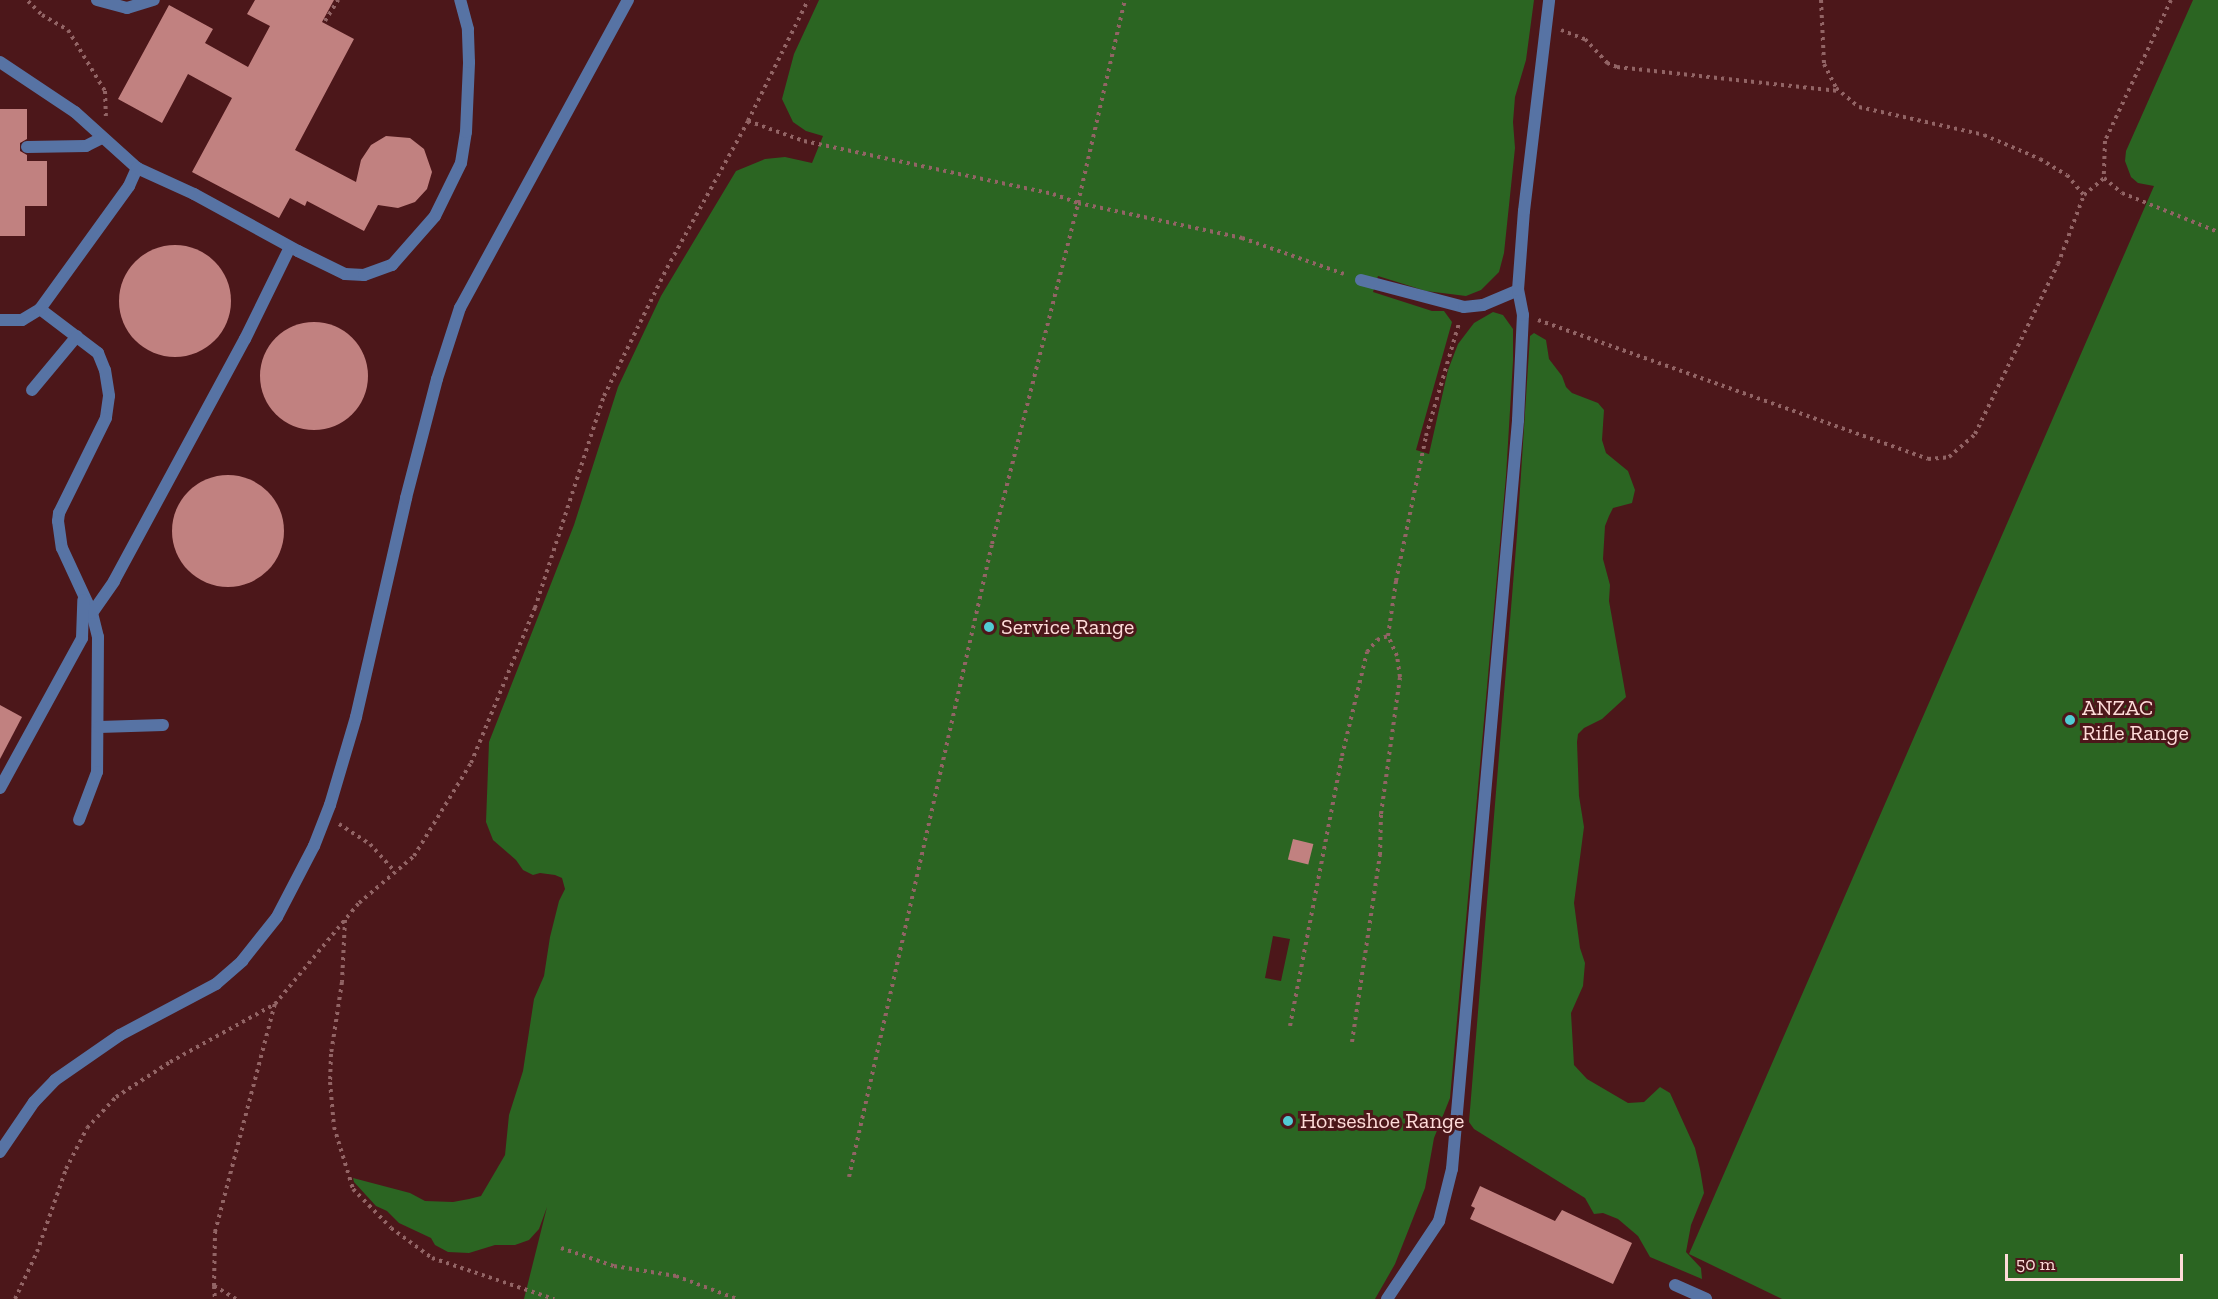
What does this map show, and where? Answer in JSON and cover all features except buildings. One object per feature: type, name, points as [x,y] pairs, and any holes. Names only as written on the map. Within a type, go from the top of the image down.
[{"type":"lane","points":[[97,0],[108,5],[127,8],[154,0]]},
{"type":"lane","points":[[0,62],[75,112],[137,168],[194,194],[290,247],[345,274],[364,275],[392,265],[435,216],[457,173],[466,132],[468,29],[460,0]]},
{"type":"lane","points":[[0,1152],[34,1102],[72,1067],[120,1035],[202,993],[242,961],[277,917],[314,846],[356,717],[406,498],[437,379],[460,308],[628,0]]},
{"type":"lane","points":[[1387,1299],[1439,1221],[1452,1169],[1518,420],[1523,315],[1518,290],[1524,212],[1549,0]]},
{"type":"lane","points":[[27,147],[86,146],[102,138]]},
{"type":"lane","points":[[0,320],[22,320],[40,309],[129,186],[137,168]]},
{"type":"lane","points":[[92,613],[114,581],[245,339],[290,247]]},
{"type":"lane","points":[[1361,280],[1464,307],[1483,306],[1518,290]]},
{"type":"lane","points":[[40,309],[98,353],[105,370],[109,396],[106,418],[59,513],[58,521],[62,548],[92,613],[98,637],[99,727],[95,783],[79,820]]},
{"type":"lane","points":[[32,390],[77,336]]},
{"type":"lane","points":[[0,788],[82,638],[82,592]]},
{"type":"lane","points":[[99,727],[163,725]]},
{"type":"lane","points":[[1675,1285],[1706,1299]]},
{"type":"path","points":[[325,21],[338,0]]},
{"type":"path","points":[[15,1299],[37,1252],[66,1169],[87,1128],[116,1096],[179,1057],[275,1004],[360,903],[414,856],[475,753],[535,608],[604,396],[667,268],[748,121],[808,0]]},
{"type":"path","points":[[849,1177],[992,544],[1078,203],[1125,0]]},
{"type":"path","points":[[1821,0],[1824,64],[1839,91],[1859,107],[1984,135],[2031,155],[2067,175],[2084,195]]},
{"type":"path","points":[[1523,315],[1928,459],[1949,457],[1975,434],[2058,264],[2084,195],[2104,178],[2104,141],[2171,0]]},
{"type":"path","points":[[28,1],[42,15],[68,30],[105,91],[106,116],[102,138]]},
{"type":"path","points":[[1545,31],[1562,30],[1585,39],[1607,63],[1617,67],[1839,91]]},
{"type":"path","points":[[748,121],[804,141],[1242,238],[1361,280]]},
{"type":"path","points":[[2104,178],[2122,193],[2218,232]]},
{"type":"path","points":[[1352,1042],[1380,855],[1382,814],[1400,677],[1397,656],[1388,636],[1396,580],[1426,436],[1464,307]]},
{"type":"path","points":[[1290,1026],[1342,756],[1367,652],[1377,640],[1388,636]]},
{"type":"path","points":[[325,817],[370,844],[395,872]]},
{"type":"path","points":[[345,919],[330,1082],[333,1127],[353,1188],[391,1228],[432,1258],[554,1299]]},
{"type":"path","points":[[215,1299],[215,1232],[275,1004]]},
{"type":"path","points":[[561,1248],[614,1266],[676,1276],[708,1290],[737,1299]]},
{"type":"path","points":[[214,1286],[236,1299]]},
{"type":"green space","name":"Service Range","points":[[819,0],[1534,0],[1526,60],[1515,97],[1513,122],[1515,148],[1504,253],[1499,272],[1481,290],[1466,296],[1426,291],[1378,276],[1373,292],[1432,311],[1444,311],[1452,322],[1416,450],[1429,454],[1448,370],[1458,344],[1474,323],[1493,312],[1503,315],[1513,329],[1506,476],[1450,1098],[1434,1138],[1425,1188],[1395,1264],[1375,1299],[524,1299],[547,1207],[539,1229],[529,1240],[515,1245],[495,1245],[469,1253],[448,1252],[435,1245],[431,1238],[399,1223],[387,1211],[376,1206],[354,1182],[353,1178],[410,1193],[425,1201],[453,1202],[481,1196],[505,1155],[509,1115],[523,1071],[534,999],[544,976],[550,937],[559,901],[565,889],[562,878],[540,873],[533,875],[523,870],[516,860],[493,840],[486,822],[489,742],[574,525],[618,387],[661,296],[736,171],[765,159],[785,157],[812,163],[823,136],[806,131],[793,122],[782,99],[794,54]],"holes":[[[1273,936],[1290,939],[1281,981],[1265,978]]]},
{"type":"green space","name":"ANZAC Rifle Range","points":[[2193,0],[2218,0],[2218,1299],[1782,1299],[1689,1254],[2154,186],[2138,183],[2131,177],[2125,161],[2126,151]]},
{"type":"green space","points":[[1534,333],[1546,340],[1549,359],[1562,376],[1566,387],[1572,393],[1598,403],[1604,410],[1602,440],[1606,453],[1628,471],[1635,490],[1632,503],[1613,508],[1609,516],[1605,526],[1603,559],[1610,585],[1609,601],[1626,697],[1602,719],[1584,728],[1578,734],[1577,742],[1579,796],[1584,827],[1574,903],[1580,948],[1585,963],[1583,986],[1571,1013],[1574,1065],[1587,1079],[1628,1103],[1644,1102],[1660,1087],[1670,1093],[1695,1148],[1700,1169],[1704,1193],[1691,1225],[1686,1252],[1701,1268],[1702,1279],[1650,1257],[1638,1236],[1618,1219],[1603,1213],[1594,1214],[1585,1198],[1474,1129],[1469,1122],[1517,535],[1530,336]]},
{"type":"place","name":"Service Range","points":[[989,627]]},
{"type":"place","name":"ANZAC Rifle Range","points":[[2070,720]]},
{"type":"place","name":"Horseshoe Range","points":[[1288,1121]]}]
